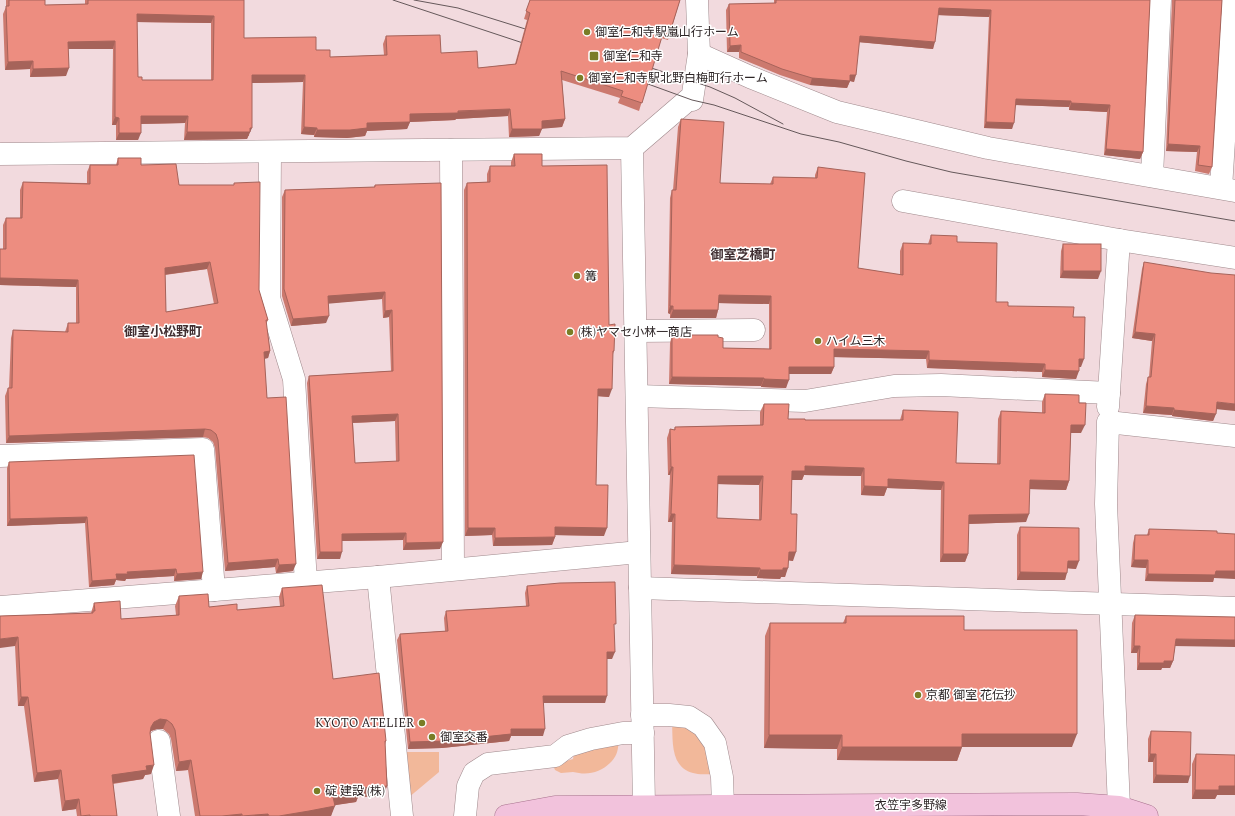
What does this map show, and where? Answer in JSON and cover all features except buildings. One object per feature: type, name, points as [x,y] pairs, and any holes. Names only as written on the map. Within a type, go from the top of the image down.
[{"type":"main road","name":"衣笠宇多野線","points":[[506,816],[555,807],[1077,804],[1119,808],[1147,816]]},
{"type":"street","points":[[0,154],[632,148],[689,99],[692,100],[699,54],[697,0]]},
{"type":"street","points":[[1152,176],[1160,0]]},
{"type":"street","points":[[699,54],[750,77],[836,112],[988,148],[1228,190],[1233,0]]},
{"type":"street","points":[[632,148],[644,806]]},
{"type":"street","points":[[451,150],[452,569]]},
{"type":"street","points":[[270,152],[269,298],[294,378],[306,583]]},
{"type":"street","points":[[904,201],[1119,240],[1235,258]]},
{"type":"street","points":[[1119,240],[1109,393],[1106,504],[1119,808]]},
{"type":"street","points":[[636,331],[754,330]]},
{"type":"street","points":[[637,396],[805,402],[894,386],[941,385],[1109,393]]},
{"type":"street","points":[[1108,422],[1235,436]]},
{"type":"street","points":[[0,456],[203,450],[214,590]]},
{"type":"street","points":[[0,607],[378,577],[640,552]]},
{"type":"street","points":[[378,577],[402,816]]},
{"type":"street","points":[[640,588],[1235,608]]},
{"type":"street","points":[[465,816],[468,786],[474,773],[488,764],[556,756],[568,746],[591,739],[623,733],[669,715],[689,717],[703,726],[715,743],[722,777],[723,806]]},
{"type":"street","points":[[159,741],[169,816]]},
{"type":"shaded area","points":[[672,722],[678,722],[704,738],[713,774],[693,773],[680,765],[674,752]]},
{"type":"shaded area","points":[[618,740],[616,755],[607,766],[600,770],[592,773],[561,773],[555,770],[553,765],[573,759],[574,754]]},
{"type":"shaded area","points":[[407,752],[439,752],[439,772],[408,798]]},
{"type":"tram line","points":[[393,0],[532,46]]},
{"type":"tram line","points":[[414,0],[458,8],[535,32]]},
{"type":"tram line","points":[[642,65],[710,87],[735,98],[783,124]]},
{"type":"tram line","points":[[637,80],[692,100],[714,105],[801,134],[839,142],[951,172],[1235,221]]},
{"type":"place","name":"御室仁和寺駅嵐山行ホーム","points":[[587,32]]},
{"type":"place","name":"御室仁和寺","points":[[594,56]]},
{"type":"place","name":"御室仁和寺駅北野白梅町行ホーム","points":[[580,78]]},
{"type":"place","name":"篝","points":[[577,276]]},
{"type":"place","name":"(株)ヤマセ小林一商店","points":[[570,332]]},
{"type":"place","name":"ハイム三木","points":[[818,341]]},
{"type":"place","name":"京都 御室 花伝抄","points":[[918,695]]},
{"type":"place","name":"KYOTO ATELIER","points":[[422,723]]},
{"type":"place","name":"御室交番","points":[[432,737]]},
{"type":"place","name":"碇 建設 (株)","points":[[317,791]]},
{"type":"district","name":"御室芝橋町","points":[[743,255]]},
{"type":"district","name":"御室小松野町","points":[[163,332]]}]
